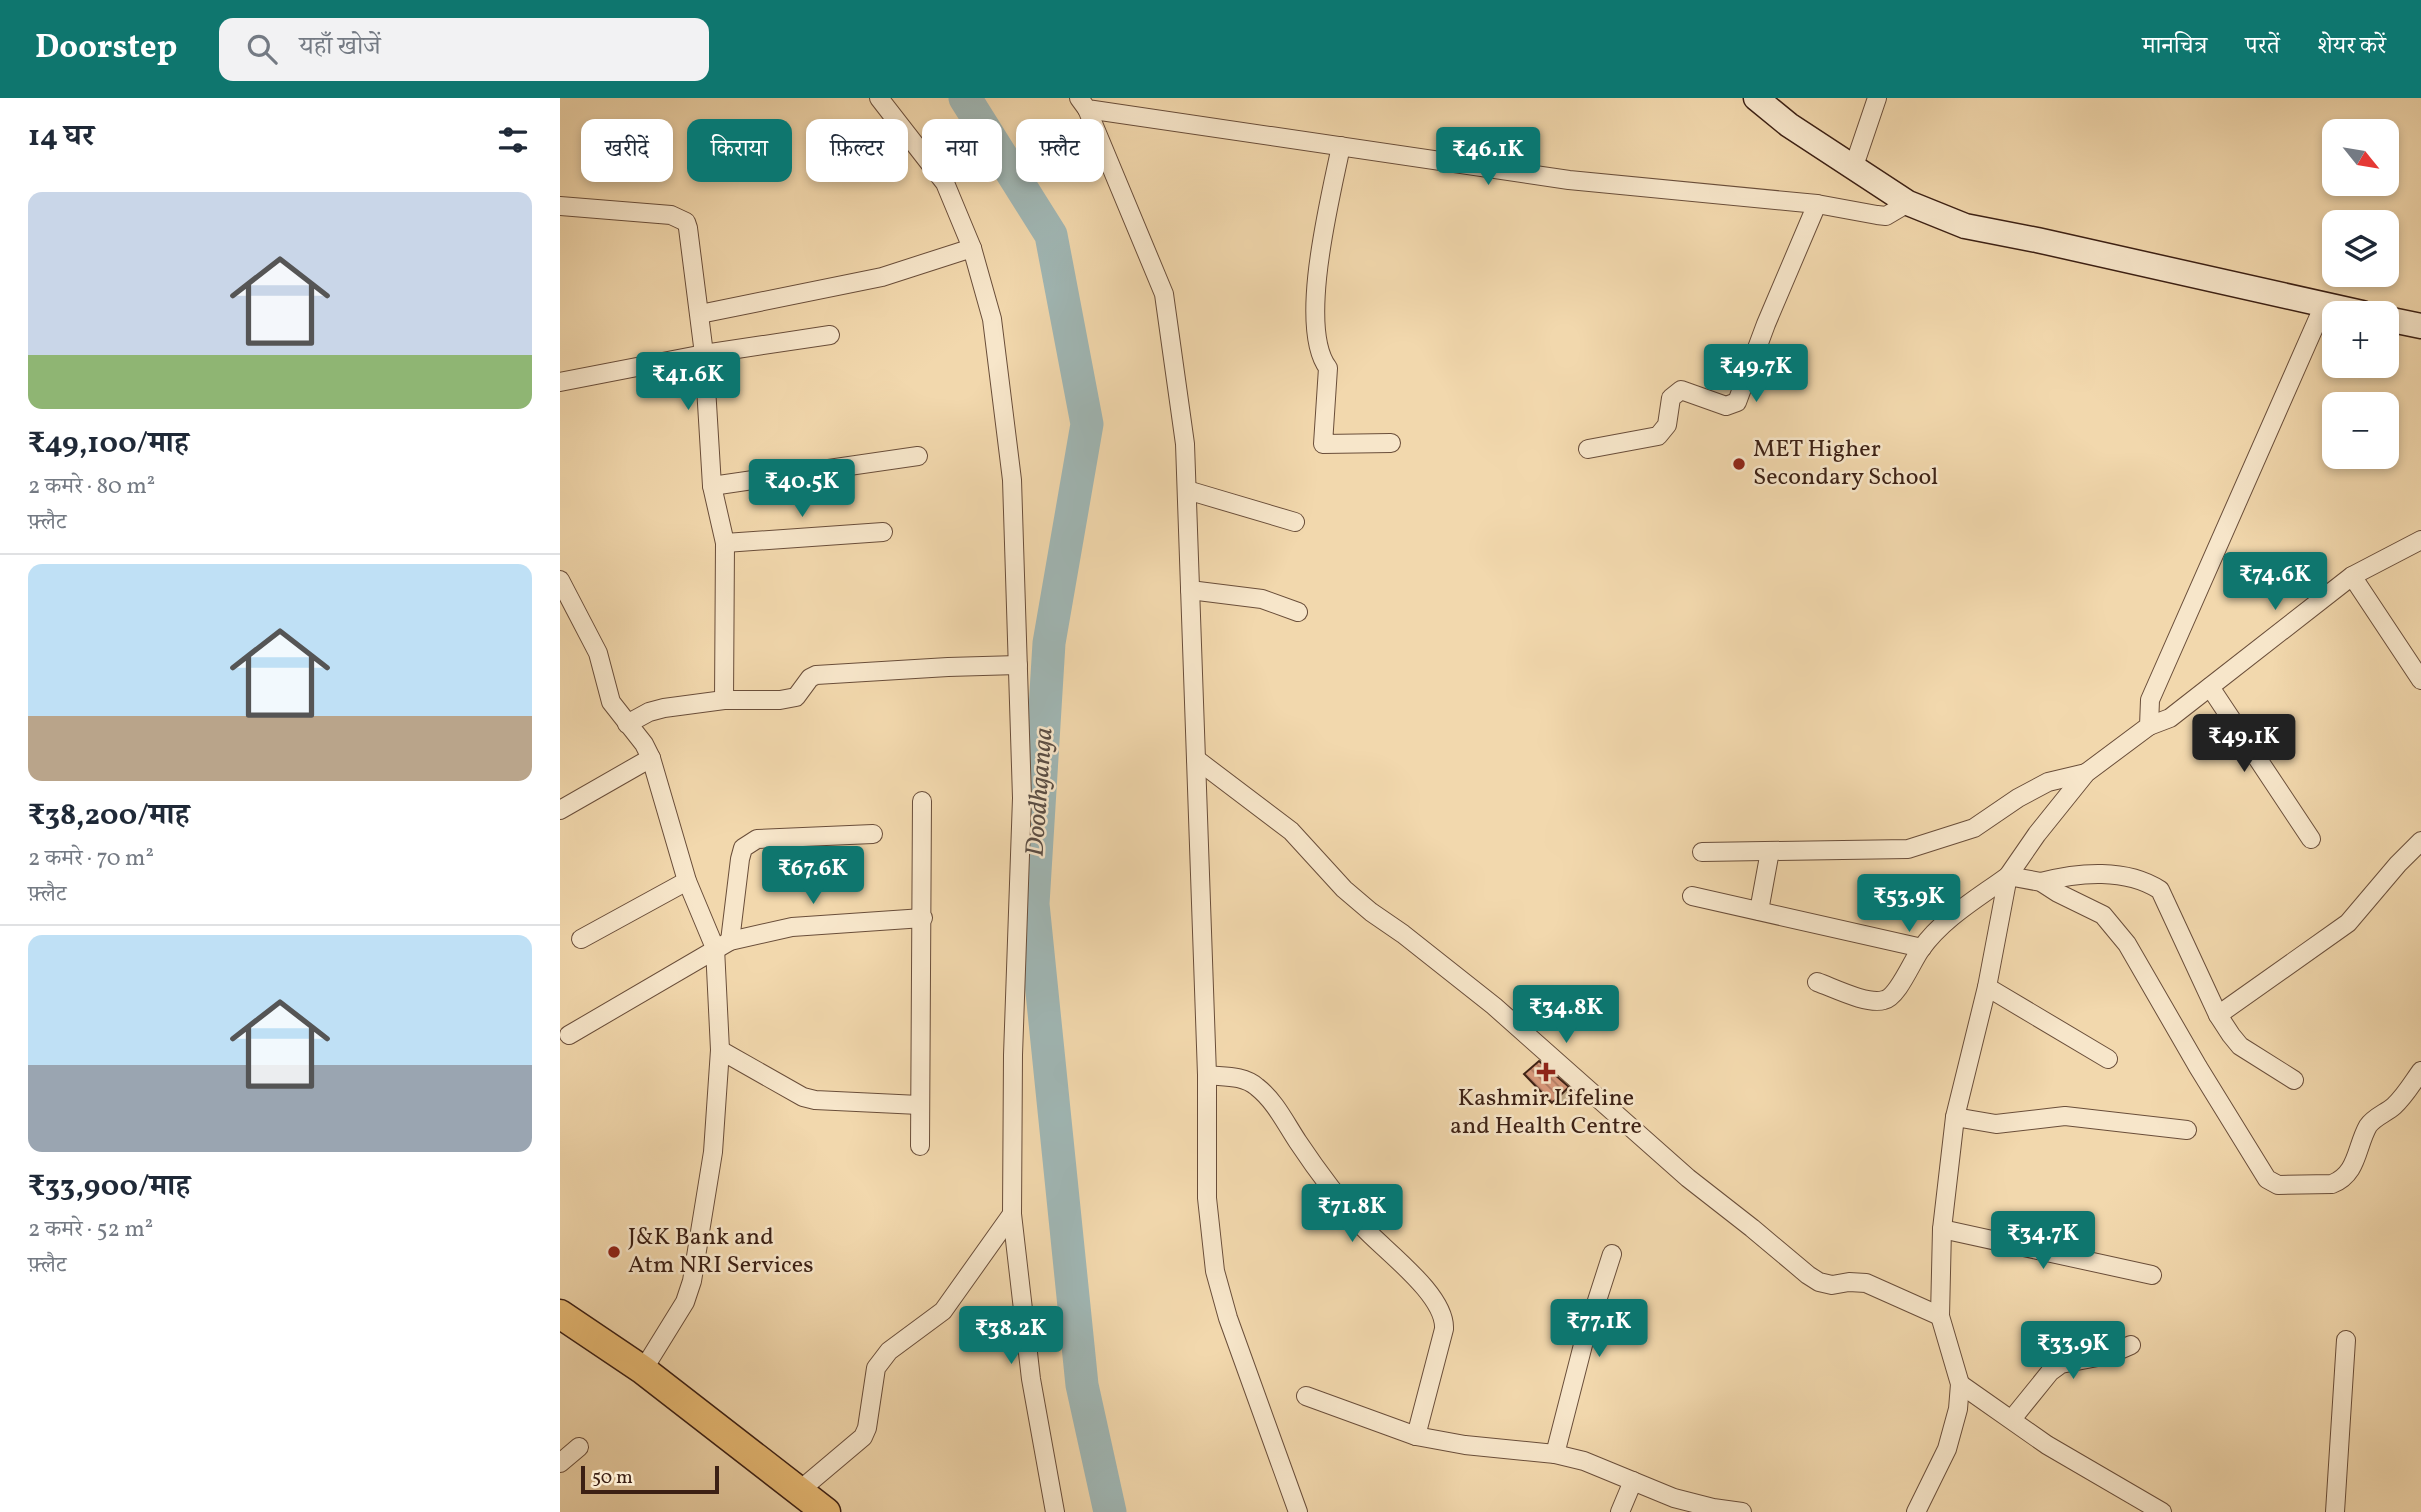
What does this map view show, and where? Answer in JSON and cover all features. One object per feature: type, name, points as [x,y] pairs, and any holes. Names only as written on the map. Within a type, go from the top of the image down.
[{"type":"main road","points":[[1756,98],[1789,125],[1908,203],[1965,226],[2322,305]]},
{"type":"main road","points":[[2399,321],[2421,326]]},
{"type":"main road","points":[[560,1314],[643,1370],[826,1512]]},
{"type":"street","points":[[879,98],[945,183],[972,248],[992,319],[1012,480],[1022,798],[1013,1055],[1012,1214],[1031,1379],[1055,1512]]},
{"type":"street","points":[[1854,166],[1877,98]]},
{"type":"street","points":[[1083,103],[1569,180],[1817,204],[1886,216],[1908,203]]},
{"type":"street","points":[[1083,103],[1164,294],[1185,444],[1207,1075],[1208,1198],[1215,1271],[1228,1318],[1298,1512]]},
{"type":"street","points":[[1341,146],[1317,267],[1316,339],[1328,368],[1323,444],[1391,443]]},
{"type":"street","points":[[1588,449],[1658,436],[1667,425],[1671,398],[1681,390],[1726,406],[1737,402],[1766,324],[1817,204]]},
{"type":"street","points":[[560,206],[671,215],[687,222],[704,354],[712,486],[725,543],[724,701]]},
{"type":"street","points":[[700,314],[882,277],[972,248]]},
{"type":"street","points":[[2148,726],[2150,700],[2322,310]]},
{"type":"street","points":[[560,382],[704,354],[830,335]]},
{"type":"street","points":[[712,486],[918,456]]},
{"type":"street","points":[[1187,491],[1295,522]]},
{"type":"street","points":[[725,543],[883,533]]},
{"type":"street","points":[[1816,982],[1870,1001],[1890,999],[1922,948],[1940,927],[2008,876],[2036,834],[2086,772],[2148,726],[2170,718],[2352,576],[2421,540]]},
{"type":"street","points":[[2352,576],[2421,680]]},
{"type":"street","points":[[560,580],[598,653],[611,702],[644,744],[651,758],[687,881],[722,944]]},
{"type":"street","points":[[1190,590],[1262,599],[1298,612]]},
{"type":"street","points":[[627,724],[657,710],[724,701],[780,700],[796,697],[810,678],[816,675],[1018,665]]},
{"type":"street","points":[[2210,687],[2311,839]]},
{"type":"street","points":[[560,810],[651,758]]},
{"type":"street","points":[[1196,759],[1291,831],[1344,889],[1494,1006],[1688,1178],[1808,1275],[1819,1282],[1832,1285],[1866,1283],[1940,1316]]},
{"type":"street","points":[[1702,852],[1908,849],[1974,828],[2018,798],[2048,782],[2086,772]]},
{"type":"street","points":[[920,1146],[922,801]]},
{"type":"street","points":[[643,1370],[685,1302],[692,1281],[713,1152],[720,1050],[722,944],[743,848],[749,843],[768,837],[873,834]]},
{"type":"street","points":[[2218,1015],[2348,923],[2398,863],[2421,841]]},
{"type":"street","points":[[1759,911],[1770,851]]},
{"type":"street","points":[[2008,876],[2041,881],[2084,873],[2144,880],[2160,890],[2218,1015],[2239,1046],[2294,1080]]},
{"type":"street","points":[[1916,1512],[1947,1449],[1958,1409],[1959,1384],[1940,1316],[1942,1229],[1955,1117],[1987,987],[2008,876]]},
{"type":"street","points":[[581,939],[687,881]]},
{"type":"street","points":[[2041,881],[2058,893],[2103,915],[2127,944],[2198,1067],[2272,1184],[2339,1182],[2354,1165],[2361,1139],[2373,1119],[2395,1105],[2421,1071]]},
{"type":"street","points":[[1692,896],[1922,948]]},
{"type":"street","points":[[569,1035],[722,944],[792,927],[923,918]]},
{"type":"street","points":[[1987,987],[2108,1059]]},
{"type":"street","points":[[720,1050],[803,1097],[919,1105]]},
{"type":"street","points":[[1207,1075],[1245,1078],[1265,1093],[1341,1201],[1436,1301],[1443,1313],[1444,1329],[1416,1436]]},
{"type":"street","points":[[1955,1117],[1996,1124],[2065,1116],[2187,1130]]},
{"type":"street","points":[[799,1491],[863,1437],[867,1428],[876,1368],[889,1351],[943,1311],[1012,1214]]},
{"type":"street","points":[[1942,1229],[2152,1275]]},
{"type":"street","points":[[1555,1454],[1584,1340],[1612,1254]]},
{"type":"street","points":[[2335,1512],[2346,1340]]},
{"type":"street","points":[[2012,1419],[2050,1372],[2061,1364],[2108,1355],[2131,1345]]},
{"type":"street","points":[[1959,1384],[2058,1452],[2161,1512]]},
{"type":"street","points":[[1306,1396],[1416,1436],[1465,1445],[1555,1454],[1584,1461],[1713,1510],[1742,1512]]},
{"type":"street","points":[[560,1463],[579,1447]]},
{"type":"street","points":[[1620,1512],[1633,1481]]},
{"type":"building","points":[[1539,1061],[1569,1087],[1552,1103],[1524,1074]]},
{"type":"waterway","name":"Doodhganga","points":[[965,98],[1051,235],[1087,424],[1049,643],[1033,904],[1082,1385],[1110,1512]]},
{"type":"place","name":"MET Higher Secondary School","points":[[1739,464]]},
{"type":"place","name":"Kashmir Lifeline and Health Centre","points":[[1546,1072]]},
{"type":"place","name":"J&K Bank and Atm NRI Services","points":[[614,1252]]}]
